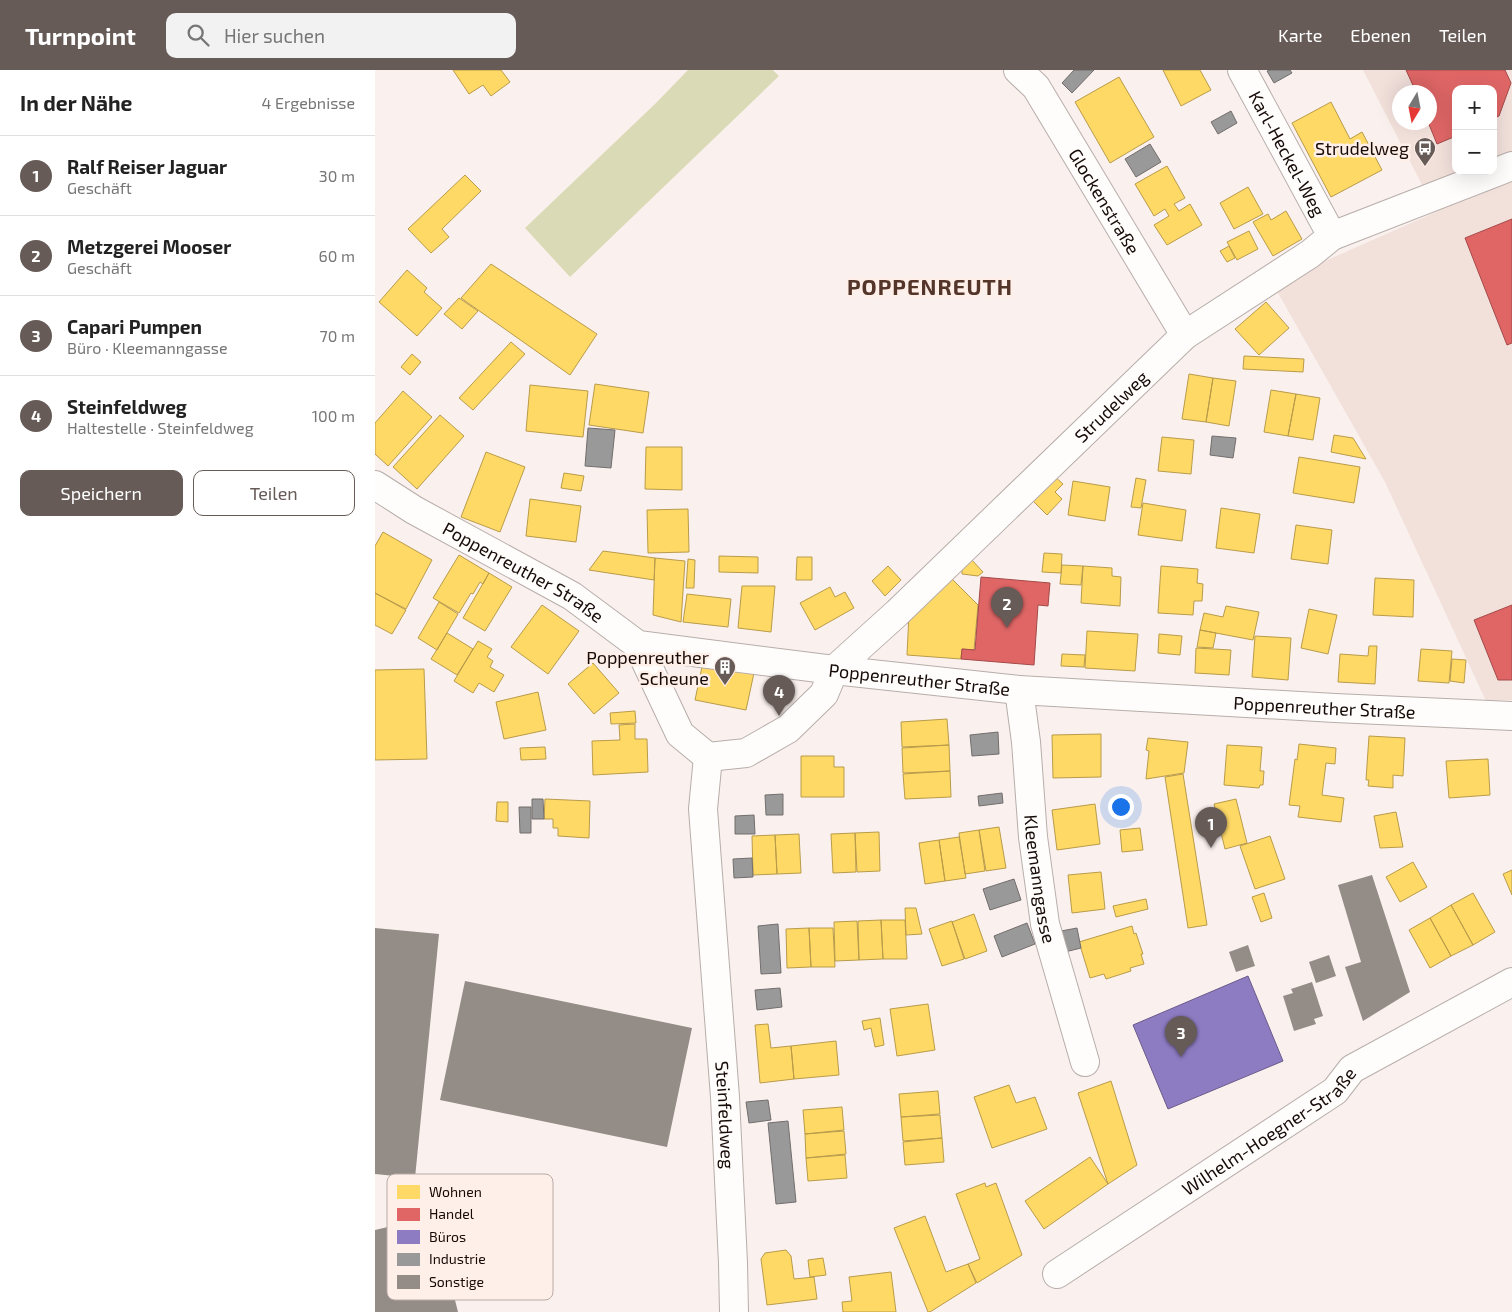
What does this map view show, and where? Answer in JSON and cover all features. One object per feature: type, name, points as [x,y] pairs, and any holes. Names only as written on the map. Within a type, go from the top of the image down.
[{"type":"street","name":"Glockenstraße","points":[[1018,70],[1036,87],[1185,335]]},
{"type":"street","name":"Karl-Heckel-Weg","points":[[1242,70],[1332,236]]},
{"type":"street","name":"Strudelweg","points":[[834,670],[897,613],[1185,335],[1310,254],[1332,236],[1512,166]]},
{"type":"street","name":"Poppenreuther Straße","points":[[375,485],[414,510],[572,596],[638,645],[834,670],[1019,690],[1512,716]]},
{"type":"street","points":[[638,645],[680,734],[708,757],[746,753],[788,729],[825,694],[834,670]]},
{"type":"street","name":"Kleemanngasse","points":[[1019,690],[1026,742],[1033,837],[1045,924],[1085,1062]]},
{"type":"street","name":"Steinfeldweg","points":[[708,757],[703,810],[725,1097],[734,1312]]},
{"type":"street","name":"Wilhelm-Hoegner-Straße","points":[[1066,1268],[1335,1091],[1352,1069],[1512,982]]},
{"type":"street","name":"Steinfeldweg","points":[[733,1263],[740,1272],[751,1312]]},
{"type":"shaded area","points":[[1363,70],[1512,70],[1512,700],[1486,701],[1385,482],[1273,284],[1436,212],[1394,130],[1437,130],[1437,85],[1392,85],[1392,126]]},
{"type":"green space","points":[[688,70],[773,70],[779,76],[570,277],[525,228]]},
{"type":"building: Wohnen","points":[[453,70],[501,70],[510,82],[491,96],[483,85],[469,94]]},
{"type":"building: Wohnen","points":[[1163,70],[1200,70],[1211,90],[1181,106]]},
{"type":"building: Wohnen","points":[[1119,77],[1154,137],[1110,163],[1075,102]]},
{"type":"building: Wohnen","points":[[1331,102],[1350,139],[1362,132],[1382,170],[1331,197],[1292,123]]},
{"type":"building: Wohnen","points":[[1167,166],[1185,198],[1174,204],[1179,211],[1190,204],[1202,225],[1167,245],[1154,225],[1169,216],[1165,209],[1154,216],[1135,184]]},
{"type":"building: Wohnen","points":[[465,175],[481,191],[442,229],[449,237],[431,253],[408,229]]},
{"type":"building: Wohnen","points":[[1248,187],[1263,214],[1234,229],[1220,203]]},
{"type":"building: Wohnen","points":[[1286,211],[1302,239],[1273,256],[1253,222],[1268,214],[1271,220]]},
{"type":"building: Wohnen","points":[[1249,231],[1258,249],[1237,260],[1227,242]]},
{"type":"building: Wohnen","points":[[1229,246],[1235,258],[1227,262],[1220,251]]},
{"type":"building: Wohnen","points":[[491,264],[597,334],[570,375],[461,298]]},
{"type":"building: Wohnen","points":[[407,270],[427,288],[424,292],[442,308],[417,336],[379,302]]},
{"type":"building: Wohnen","points":[[459,298],[478,311],[462,329],[444,314]]},
{"type":"building: Wohnen","points":[[1266,302],[1289,328],[1259,355],[1235,329]]},
{"type":"building: Wohnen","points":[[511,342],[525,354],[473,410],[459,398]]},
{"type":"building: Wohnen","points":[[412,354],[421,362],[410,375],[401,367]]},
{"type":"building: Wohnen","points":[[1244,356],[1304,359],[1303,372],[1243,369]]},
{"type":"building: Wohnen","points":[[1189,374],[1213,378],[1206,422],[1182,419]]},
{"type":"building: Wohnen","points":[[1213,378],[1236,381],[1229,426],[1206,422]]},
{"type":"building: Wohnen","points":[[595,384],[649,392],[643,433],[589,425]]},
{"type":"building: Wohnen","points":[[530,385],[588,391],[583,437],[526,431]]},
{"type":"building: Wohnen","points":[[1271,390],[1296,394],[1288,436],[1264,432]]},
{"type":"building: Wohnen","points":[[403,391],[432,417],[388,466],[375,454],[375,423]]},
{"type":"building: Wohnen","points":[[1296,394],[1320,398],[1313,440],[1288,436]]},
{"type":"building: Wohnen","points":[[440,415],[464,436],[417,489],[393,467]]},
{"type":"building: Wohnen","points":[[1334,435],[1353,438],[1366,459],[1331,452]]},
{"type":"building: Wohnen","points":[[1162,437],[1194,440],[1191,474],[1158,471]]},
{"type":"building: Wohnen","points":[[646,447],[682,447],[682,490],[645,489]]},
{"type":"building: Wohnen","points":[[486,452],[525,467],[500,532],[461,517]]},
{"type":"building: Wohnen","points":[[1299,457],[1360,467],[1354,503],[1293,493]]},
{"type":"building: Wohnen","points":[[564,473],[584,476],[581,491],[561,488]]},
{"type":"building: Wohnen","points":[[1053,475],[1063,484],[1055,492],[1062,499],[1047,515],[1030,498]]},
{"type":"building: Wohnen","points":[[1136,478],[1146,480],[1141,508],[1131,507]]},
{"type":"building: Wohnen","points":[[1073,481],[1110,487],[1105,521],[1068,515]]},
{"type":"building: Wohnen","points":[[530,499],[581,506],[576,542],[526,536]]},
{"type":"building: Wohnen","points":[[1143,503],[1186,510],[1182,541],[1138,535]]},
{"type":"building: Wohnen","points":[[1221,508],[1260,514],[1254,553],[1216,548]]},
{"type":"building: Wohnen","points":[[688,509],[689,552],[648,553],[647,510]]},
{"type":"building: Wohnen","points":[[1296,525],[1332,530],[1328,564],[1291,559]]},
{"type":"building: Wohnen","points":[[383,532],[432,560],[406,609],[375,593],[375,546]]},
{"type":"building: Wohnen","points":[[603,551],[655,558],[654,580],[589,570]]},
{"type":"building: Wohnen","points":[[1044,553],[1062,554],[1061,573],[1042,572]]},
{"type":"building: Wohnen","points":[[459,555],[489,573],[483,584],[480,582],[473,594],[471,593],[459,613],[433,598]]},
{"type":"building: Wohnen","points":[[719,556],[758,557],[758,573],[719,572]]},
{"type":"building: Wohnen","points":[[797,557],[812,557],[812,580],[796,580]]},
{"type":"building: Wohnen","points":[[655,558],[685,561],[681,622],[653,615]]},
{"type":"building: Wohnen","points":[[688,559],[695,560],[694,588],[686,588]]},
{"type":"building: Wohnen","points":[[971,559],[983,572],[978,576],[962,574],[962,567]]},
{"type":"building: Wohnen","points":[[1062,565],[1083,566],[1081,585],[1060,584]]},
{"type":"building: Wohnen","points":[[888,566],[901,580],[885,596],[872,581]]},
{"type":"building: Wohnen","points":[[1083,566],[1112,568],[1112,576],[1121,577],[1120,606],[1081,603]]},
{"type":"building: Wohnen","points":[[1161,566],[1198,569],[1197,583],[1203,584],[1202,601],[1194,601],[1193,615],[1158,613]]},
{"type":"building: Wohnen","points":[[489,573],[512,587],[485,631],[463,618]]},
{"type":"building: Wohnen","points":[[950,577],[978,605],[974,650],[962,649],[961,659],[907,655],[909,614]]},
{"type":"building: Wohnen","points":[[1375,578],[1414,580],[1413,617],[1373,615]]},
{"type":"building: Wohnen","points":[[742,586],[775,586],[771,632],[738,628]]},
{"type":"building: Wohnen","points":[[830,587],[835,597],[845,592],[854,608],[815,630],[800,603]]},
{"type":"building: Wohnen","points":[[375,593],[406,610],[392,634],[375,625]]},
{"type":"building: Wohnen","points":[[687,594],[731,599],[728,627],[683,622]]},
{"type":"building: Wohnen","points":[[439,602],[458,614],[437,650],[418,638]]},
{"type":"building: Wohnen","points":[[542,605],[579,631],[548,674],[511,647]]},
{"type":"building: Wohnen","points":[[1226,606],[1259,612],[1253,640],[1200,630],[1204,613],[1223,617]]},
{"type":"building: Wohnen","points":[[1309,609],[1337,615],[1328,654],[1301,648]]},
{"type":"building: Wohnen","points":[[1200,630],[1216,633],[1213,648],[1197,647]]},
{"type":"building: Wohnen","points":[[1087,631],[1138,634],[1135,671],[1085,668]]},
{"type":"building: Wohnen","points":[[447,633],[473,649],[457,675],[431,659]]},
{"type":"building: Wohnen","points":[[1159,634],[1182,636],[1180,655],[1158,653]]},
{"type":"building: Wohnen","points":[[1255,636],[1291,638],[1288,680],[1252,677]]},
{"type":"building: Wohnen","points":[[478,641],[492,649],[487,657],[493,661],[490,667],[504,675],[494,692],[479,683],[473,693],[454,681]]},
{"type":"building: Wohnen","points":[[1369,646],[1377,646],[1375,684],[1338,682],[1340,654],[1368,656]]},
{"type":"building: Wohnen","points":[[1196,648],[1231,650],[1229,675],[1195,673]]},
{"type":"building: Wohnen","points":[[1421,649],[1452,651],[1449,683],[1418,681]]},
{"type":"building: Wohnen","points":[[1062,654],[1085,655],[1084,667],[1061,666]]},
{"type":"building: Wohnen","points":[[1452,659],[1466,660],[1464,683],[1450,681]]},
{"type":"building: Wohnen","name":"Poppenreuther Scheune","points":[[703,662],[754,673],[746,710],[695,700]]},
{"type":"building: Wohnen","points":[[593,663],[619,693],[594,714],[568,684]]},
{"type":"building: Wohnen","points":[[424,669],[427,759],[375,760],[375,670]]},
{"type":"building: Wohnen","points":[[538,692],[546,730],[504,739],[496,702]]},
{"type":"building: Wohnen","points":[[635,711],[636,723],[611,724],[610,713]]},
{"type":"building: Wohnen","points":[[947,719],[949,745],[902,747],[901,722]]},
{"type":"building: Wohnen","points":[[635,724],[635,739],[647,739],[648,772],[593,775],[592,741],[620,740],[619,725]]},
{"type":"building: Wohnen","points":[[1101,734],[1101,777],[1053,778],[1052,735]]},
{"type":"building: Wohnen","points":[[1369,736],[1405,738],[1403,776],[1393,775],[1393,788],[1368,786],[1369,780],[1366,780]]},
{"type":"building: Wohnen","points":[[1148,738],[1188,742],[1184,773],[1146,779],[1149,751],[1146,750]]},
{"type":"building: Wohnen","points":[[1299,744],[1336,748],[1335,764],[1326,763],[1322,795],[1344,798],[1341,822],[1298,817],[1300,806],[1289,805],[1295,759],[1297,760]]},
{"type":"building: Wohnen","points":[[949,745],[950,771],[903,773],[902,748]]},
{"type":"building: Wohnen","points":[[1227,745],[1262,747],[1260,771],[1264,771],[1263,785],[1260,785],[1259,788],[1224,785]]},
{"type":"building: Wohnen","points":[[545,747],[546,759],[521,760],[520,748]]},
{"type":"building: Wohnen","points":[[801,756],[834,756],[834,767],[844,767],[844,797],[801,797]]},
{"type":"building: Wohnen","points":[[1488,759],[1490,795],[1449,798],[1446,761]]},
{"type":"building: Wohnen","points":[[950,771],[951,797],[905,799],[903,774]]},
{"type":"building: Wohnen","points":[[1183,774],[1207,925],[1188,928],[1165,777]]},
{"type":"building: Wohnen","points":[[545,799],[590,801],[589,838],[558,836],[558,828],[553,828],[553,819],[544,819]]},
{"type":"building: Wohnen","points":[[1236,799],[1247,843],[1225,849],[1214,804]]},
{"type":"building: Wohnen","points":[[497,802],[508,802],[508,822],[496,821]]},
{"type":"building: Wohnen","points":[[1095,804],[1100,844],[1057,850],[1052,810]]},
{"type":"building: Wohnen","points":[[1396,812],[1403,847],[1380,848],[1374,816]]},
{"type":"building: Wohnen","points":[[999,827],[1006,868],[986,871],[979,830]]},
{"type":"building: Wohnen","points":[[1140,828],[1143,850],[1122,852],[1120,830]]},
{"type":"building: Wohnen","points":[[979,830],[985,871],[965,874],[959,833]]},
{"type":"building: Wohnen","points":[[879,832],[880,871],[857,872],[855,833]]},
{"type":"building: Wohnen","points":[[855,833],[856,872],[833,873],[831,834]]},
{"type":"building: Wohnen","points":[[799,834],[801,873],[777,874],[775,835]]},
{"type":"building: Wohnen","points":[[775,835],[777,874],[753,875],[752,836]]},
{"type":"building: Wohnen","points":[[1270,836],[1285,879],[1255,889],[1240,846]]},
{"type":"building: Wohnen","points":[[959,837],[966,878],[945,881],[939,840]]},
{"type":"building: Wohnen","points":[[939,840],[945,881],[925,884],[919,843]]},
{"type":"building: Wohnen","points":[[1413,862],[1427,887],[1400,902],[1386,877]]},
{"type":"building: Wohnen","points":[[1512,870],[1512,895],[1503,874]]},
{"type":"building: Wohnen","points":[[1101,872],[1105,909],[1072,913],[1068,875]]},
{"type":"building: Wohnen","points":[[1264,893],[1272,918],[1261,922],[1252,897]]},
{"type":"building: Wohnen","points":[[1473,893],[1495,932],[1473,945],[1451,905]]},
{"type":"building: Wohnen","points":[[1146,899],[1148,909],[1116,917],[1113,906]]},
{"type":"building: Wohnen","points":[[1451,905],[1473,945],[1451,956],[1430,918]]},
{"type":"building: Wohnen","points":[[905,908],[916,908],[922,934],[906,935]]},
{"type":"building: Wohnen","points":[[974,914],[987,951],[965,959],[952,922]]},
{"type":"building: Wohnen","points":[[1430,918],[1451,956],[1430,968],[1409,930]]},
{"type":"building: Wohnen","points":[[881,920],[905,920],[907,959],[883,959]]},
{"type":"building: Wohnen","points":[[881,920],[883,959],[859,960],[858,921]]},
{"type":"building: Wohnen","points":[[857,921],[859,960],[835,961],[834,922]]},
{"type":"building: Wohnen","points":[[952,921],[964,959],[942,966],[929,929]]},
{"type":"building: Wohnen","points":[[1132,926],[1143,954],[1141,954],[1144,964],[1130,968],[1131,971],[1106,979],[1104,974],[1090,978],[1079,942]]},
{"type":"building: Wohnen","points":[[809,928],[833,928],[835,967],[811,967]]},
{"type":"building: Wohnen","points":[[809,928],[811,967],[787,968],[786,929]]},
{"type":"building: Wohnen","points":[[928,1004],[935,1050],[897,1056],[890,1009]]},
{"type":"building: Wohnen","points":[[880,1018],[884,1045],[875,1047],[871,1028],[864,1030],[862,1021]]},
{"type":"building: Wohnen","points":[[768,1024],[771,1048],[791,1046],[794,1079],[760,1083],[755,1025]]},
{"type":"building: Wohnen","points":[[836,1041],[839,1075],[794,1079],[791,1046]]},
{"type":"building: Wohnen","points":[[1111,1081],[1137,1165],[1108,1184],[1078,1093]]},
{"type":"building: Wohnen","points":[[1009,1085],[1016,1103],[1035,1097],[1047,1129],[992,1148],[974,1097]]},
{"type":"building: Wohnen","points":[[938,1091],[940,1114],[901,1117],[899,1094]]},
{"type":"building: Wohnen","points":[[842,1107],[844,1130],[805,1134],[803,1110]]},
{"type":"building: Wohnen","points":[[940,1115],[942,1138],[903,1141],[901,1117]]},
{"type":"building: Wohnen","points":[[844,1131],[846,1154],[806,1158],[805,1134]]},
{"type":"building: Wohnen","points":[[942,1138],[944,1162],[905,1165],[903,1142]]},
{"type":"building: Wohnen","points":[[845,1155],[847,1178],[808,1181],[806,1158]]},
{"type":"building: Wohnen","points":[[1090,1157],[1108,1184],[1044,1229],[1025,1201]]},
{"type":"building: Wohnen","points":[[985,1183],[986,1187],[996,1183],[1022,1255],[977,1283],[968,1264],[980,1259],[956,1194]]},
{"type":"building: Wohnen","points":[[925,1216],[946,1272],[968,1264],[976,1283],[930,1312],[928,1312],[894,1228]]},
{"type":"building: Wohnen","points":[[786,1250],[791,1256],[794,1279],[814,1277],[817,1299],[767,1305],[761,1259],[765,1253]]},
{"type":"building: Wohnen","points":[[823,1258],[826,1275],[810,1277],[808,1260]]},
{"type":"building: Wohnen","points":[[891,1272],[896,1312],[843,1312],[842,1302],[852,1301],[849,1277]]},
{"type":"building: Handel","points":[[1406,70],[1505,70],[1511,83],[1497,117],[1497,85],[1452,85],[1452,138],[1437,144],[1431,130],[1437,130],[1437,85],[1413,85]]},
{"type":"building: Handel","points":[[1512,219],[1512,343],[1507,345],[1465,238]]},
{"type":"building: Handel","points":[[981,577],[1050,583],[1048,606],[1038,605],[1034,665],[961,659],[962,649],[975,650]]},
{"type":"building: Handel","points":[[1512,605],[1512,680],[1498,680],[1474,620]]},
{"type":"building: Büros","points":[[1248,976],[1283,1061],[1168,1109],[1133,1025]]},
{"type":"building: Industrie","points":[[1074,70],[1094,70],[1072,93],[1062,83]]},
{"type":"building: Industrie","points":[[1290,70],[1292,73],[1274,83],[1267,71]]},
{"type":"building: Industrie","points":[[1231,111],[1237,123],[1218,134],[1211,122]]},
{"type":"building: Industrie","points":[[1150,144],[1161,162],[1136,177],[1125,159]]},
{"type":"building: Industrie","points":[[588,428],[615,430],[611,468],[585,466]]},
{"type":"building: Industrie","points":[[1212,436],[1236,438],[1233,458],[1210,455]]},
{"type":"building: Industrie","points":[[998,732],[999,754],[972,756],[970,735]]},
{"type":"building: Industrie","points":[[1002,793],[1003,803],[979,806],[978,796]]},
{"type":"building: Industrie","points":[[783,794],[783,815],[766,815],[765,795]]},
{"type":"building: Industrie","points":[[532,799],[543,799],[544,819],[532,819]]},
{"type":"building: Industrie","points":[[519,807],[531,807],[531,833],[520,833]]},
{"type":"building: Industrie","points":[[754,815],[755,834],[735,834],[735,816]]},
{"type":"building: Industrie","points":[[752,858],[753,877],[734,878],[733,859]]},
{"type":"building: Industrie","points":[[1014,879],[1021,900],[990,910],[983,889]]},
{"type":"building: Industrie","points":[[1027,923],[1035,944],[1002,957],[994,936]]},
{"type":"building: Industrie","points":[[778,924],[781,973],[761,974],[758,926]]},
{"type":"building: Industrie","points":[[1077,928],[1081,948],[1065,952],[1061,931]]},
{"type":"building: Industrie","points":[[780,988],[782,1007],[757,1010],[755,990]]},
{"type":"building: Industrie","points":[[768,1100],[771,1120],[749,1123],[746,1102]]},
{"type":"building: Industrie","points":[[788,1121],[796,1202],[776,1204],[768,1123]]},
{"type":"building: Sonstige","points":[[1372,875],[1410,992],[1363,1021],[1345,967],[1361,962],[1338,885]]},
{"type":"building: Sonstige","points":[[375,928],[439,934],[415,1174],[375,1174]]},
{"type":"building: Sonstige","points":[[1248,945],[1255,966],[1236,972],[1229,952]]},
{"type":"building: Sonstige","points":[[1329,955],[1336,976],[1316,983],[1309,962]]},
{"type":"building: Sonstige","points":[[465,981],[692,1028],[667,1147],[440,1100]]},
{"type":"building: Sonstige","points":[[1312,982],[1323,1016],[1314,1019],[1316,1024],[1294,1031],[1283,996],[1293,993],[1291,989]]},
{"type":"building: Sonstige","points":[[387,1227],[387,1300],[455,1300],[458,1312],[375,1312],[375,1230]]},
{"type":"place","name":"Strudelweg","points":[[1425,167]]},
{"type":"place","name":"Metzgerei Mooser","points":[[1007,628]]},
{"type":"place","name":"Poppenreuther Scheune","points":[[725,686]]},
{"type":"place","name":"Steinfeldweg","points":[[779,716]]},
{"type":"place","name":"Ralf Reiser Jaguar","points":[[1211,848]]},
{"type":"place","name":"Capari Pumpen","points":[[1181,1057]]},
{"type":"district","name":"POPPENREUTH","points":[[930,286]]}]
